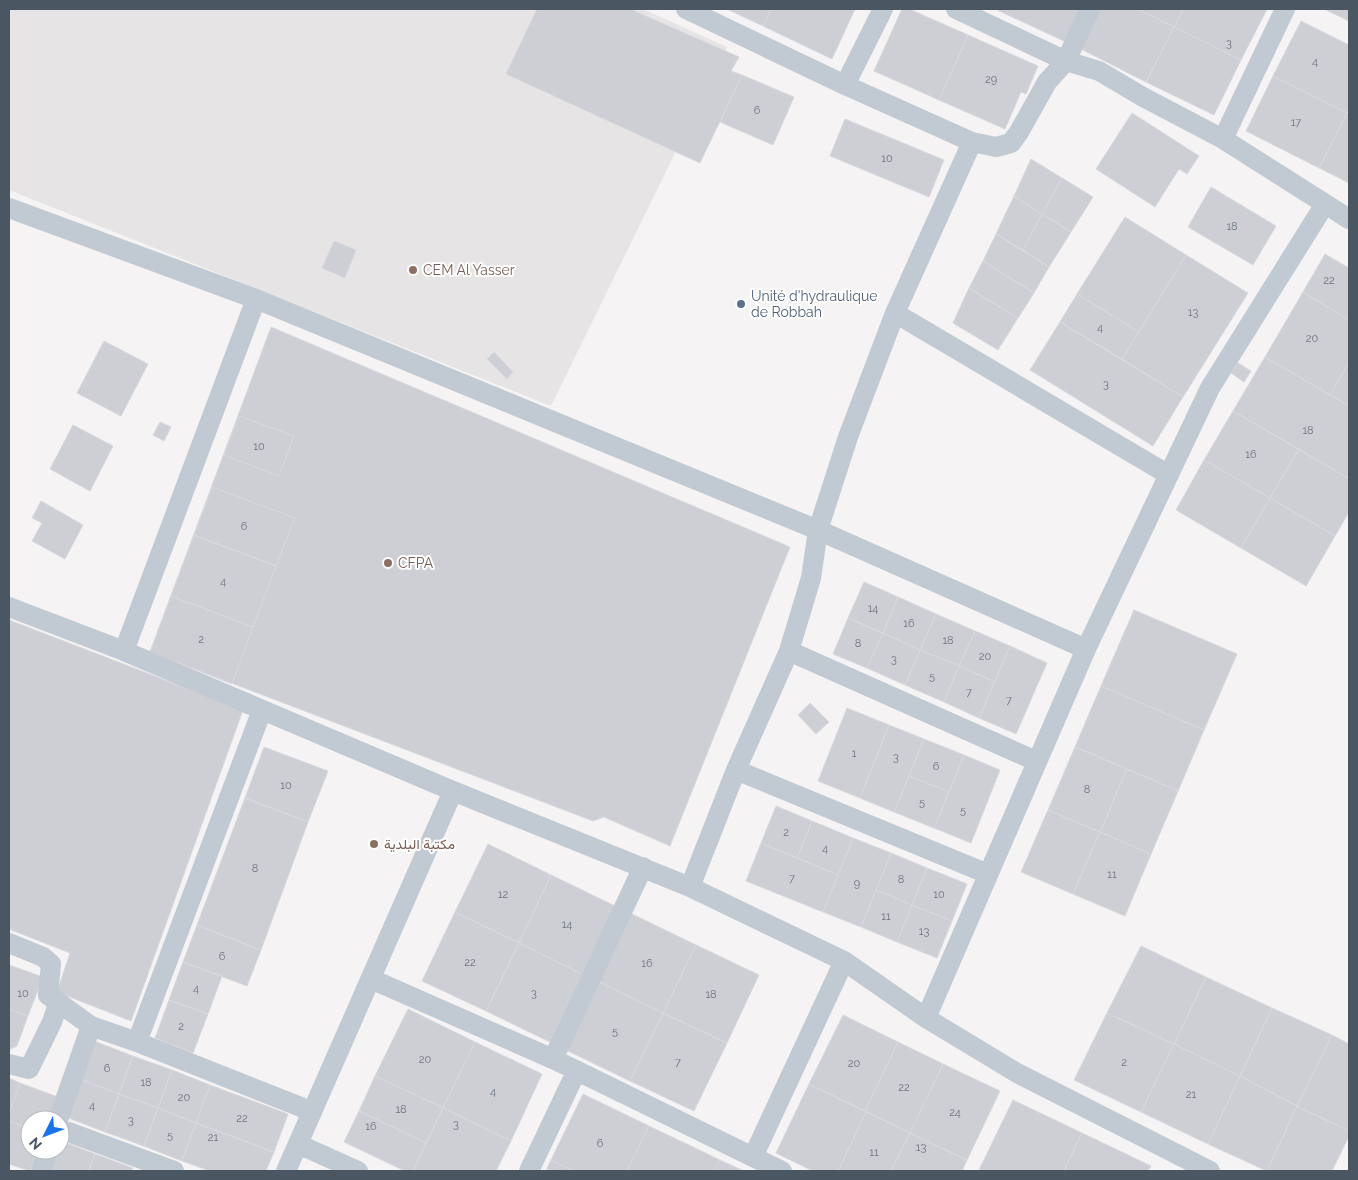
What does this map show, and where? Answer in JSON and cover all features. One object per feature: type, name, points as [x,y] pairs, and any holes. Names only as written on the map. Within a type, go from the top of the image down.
[{"type":"street","points":[[686,9],[845,85],[972,142],[996,148],[1011,143],[1019,132],[1047,82],[1066,61],[1090,9]]},
{"type":"street","points":[[845,85],[883,9]]},
{"type":"street","points":[[956,9],[1066,61],[1098,71],[1223,139],[1349,219]]},
{"type":"street","points":[[1223,139],[1285,9]]},
{"type":"street","points":[[690,887],[736,770],[789,650],[811,578],[818,530],[848,437],[895,313],[972,142]]},
{"type":"street","points":[[926,1018],[1086,649],[1210,388],[1326,204]]},
{"type":"street","points":[[9,208],[256,299],[818,530],[1086,649]]},
{"type":"street","points":[[124,651],[256,299]]},
{"type":"street","points":[[895,313],[1169,475]]},
{"type":"street","points":[[9,607],[124,651],[453,792],[690,887],[844,961],[926,1018],[1017,1073],[1210,1171]]},
{"type":"street","points":[[789,650],[1036,761]]},
{"type":"street","points":[[137,1042],[262,710]]},
{"type":"street","points":[[736,770],[988,874]]},
{"type":"street","points":[[286,1171],[453,792]]},
{"type":"street","points":[[554,1059],[643,867]]},
{"type":"street","points":[[9,942],[43,957],[51,964],[48,996],[91,1026],[137,1042],[312,1111]]},
{"type":"street","points":[[753,1157],[844,961]]},
{"type":"street","points":[[371,979],[554,1059],[576,1072],[782,1171]]},
{"type":"street","points":[[9,1064],[29,1069],[56,1010],[62,1005]]},
{"type":"street","points":[[62,1110],[91,1026]]},
{"type":"street","points":[[529,1171],[576,1072]]},
{"type":"street","points":[[70,1133],[174,1171]]},
{"type":"street","points":[[298,1144],[358,1171]]},
{"type":"shaded area","name":"CEM Al Yasser","points":[[9,9],[643,9],[727,47],[551,406],[9,190]]},
{"type":"building","points":[[537,9],[630,9],[739,57],[731,71],[742,75],[700,163],[506,74]]},
{"type":"building","points":[[727,9],[771,9],[763,26]]},
{"type":"building","points":[[771,9],[855,9],[832,59],[763,26]]},
{"type":"building","points":[[902,9],[909,9],[968,35],[939,100],[874,71]]},
{"type":"building","points":[[998,9],[1081,9],[1066,42]]},
{"type":"building","points":[[1098,9],[1138,9],[1174,27],[1146,82],[1079,48]]},
{"type":"building","points":[[1138,9],[1183,9],[1174,27]]},
{"type":"building","points":[[1183,9],[1267,9],[1241,60],[1174,27]]},
{"type":"building","points":[[1324,9],[1349,9],[1349,21]]},
{"type":"building","points":[[1301,21],[1349,45],[1349,108],[1347,113],[1273,76]]},
{"type":"building","points":[[1174,27],[1241,60],[1214,115],[1146,82]]},
{"type":"building","points":[[968,35],[1038,66],[1026,94],[1021,92],[1005,129],[939,100]]},
{"type":"building","points":[[742,75],[794,97],[773,145],[720,122]]},
{"type":"building","points":[[1273,76],[1347,113],[1319,168],[1246,131]]},
{"type":"building","points":[[1132,113],[1199,156],[1187,174],[1179,169],[1155,207],[1096,169]]},
{"type":"building","points":[[1347,113],[1349,114],[1349,183],[1319,168]]},
{"type":"building","points":[[845,119],[944,160],[929,197],[830,156]]},
{"type":"building","points":[[1031,159],[1062,178],[1042,214],[1014,196]]},
{"type":"building","points":[[1062,178],[1093,197],[1071,232],[1042,214]]},
{"type":"building","points":[[1211,187],[1276,226],[1253,265],[1188,227]]},
{"type":"building","points":[[1014,196],[1042,214],[1023,250],[996,234]]},
{"type":"building","points":[[1042,214],[1071,232],[1049,267],[1023,250]]},
{"type":"building","points":[[1125,217],[1186,255],[1139,332],[1077,294]]},
{"type":"building","points":[[996,234],[1049,267],[1034,293],[983,261]]},
{"type":"building","points":[[334,241],[356,250],[345,278],[322,268]]},
{"type":"building","points":[[1325,254],[1349,268],[1349,320],[1303,292]]},
{"type":"building","points":[[1186,255],[1248,293],[1183,397],[1122,359]]},
{"type":"building","points":[[983,261],[1034,293],[1018,318],[969,288]]},
{"type":"building","points":[[969,288],[1018,318],[998,350],[953,323]]},
{"type":"building","points":[[1303,292],[1349,320],[1349,362],[1330,395],[1265,357]]},
{"type":"building","points":[[1077,294],[1139,332],[1122,359],[1060,322]]},
{"type":"building","points":[[1060,322],[1183,397],[1153,446],[1030,370]]},
{"type":"building","points":[[271,327],[790,547],[670,846],[604,817],[593,821],[150,652]]},
{"type":"building","points":[[104,341],[148,364],[121,416],[77,393]]},
{"type":"building","points":[[494,352],[513,372],[507,379],[487,359]]},
{"type":"building","points":[[1265,357],[1349,406],[1349,479],[1233,411]]},
{"type":"building","points":[[1349,362],[1349,406],[1330,395]]},
{"type":"building","points":[[1238,363],[1251,371],[1244,382],[1231,373]]},
{"type":"building","points":[[1233,411],[1299,449],[1270,498],[1204,460]]},
{"type":"building","points":[[239,416],[294,436],[279,476],[224,455]]},
{"type":"building","points":[[160,422],[171,427],[164,441],[153,435]]},
{"type":"building","points":[[73,425],[113,446],[90,491],[50,469]]},
{"type":"building","points":[[1299,449],[1349,479],[1349,512],[1335,536],[1270,498]]},
{"type":"building","points":[[1204,460],[1270,498],[1241,548],[1176,510]]},
{"type":"building","points":[[212,487],[295,518],[276,566],[194,535]]},
{"type":"building","points":[[1270,498],[1335,536],[1306,586],[1241,548]]},
{"type":"building","points":[[41,501],[83,525],[65,559],[32,541],[42,523],[32,518]]},
{"type":"building","points":[[194,535],[276,566],[253,627],[171,596]]},
{"type":"building","points":[[864,582],[898,597],[883,633],[848,618]]},
{"type":"building","points":[[171,596],[253,627],[232,684],[150,652]]},
{"type":"building","points":[[898,597],[936,614],[920,650],[883,633]]},
{"type":"building","points":[[1134,610],[1237,654],[1204,730],[1101,686]]},
{"type":"building","points":[[936,614],[975,631],[959,666],[920,650]]},
{"type":"building","points":[[848,618],[883,633],[867,668],[833,654]]},
{"type":"building","points":[[9,620],[243,710],[131,1021],[57,992],[70,953],[9,929]]},
{"type":"building","points":[[975,631],[1010,646],[995,682],[959,666]]},
{"type":"building","points":[[883,633],[920,650],[905,685],[867,668]]},
{"type":"building","points":[[1010,646],[1047,663],[1016,734],[979,718]]},
{"type":"building","points":[[920,650],[959,666],[944,702],[905,685]]},
{"type":"building","points":[[959,666],[995,682],[979,718],[944,702]]},
{"type":"building","points":[[1101,686],[1204,730],[1178,791],[1075,747]]},
{"type":"building","points":[[810,703],[829,722],[816,734],[798,715]]},
{"type":"building","points":[[847,708],[889,725],[860,798],[818,781]]},
{"type":"building","points":[[889,725],[924,739],[894,812],[860,798]]},
{"type":"building","points":[[924,739],[964,755],[949,792],[909,776]]},
{"type":"building","points":[[264,747],[328,771],[308,822],[245,798]]},
{"type":"building","points":[[1075,747],[1127,769],[1100,832],[1048,810]]},
{"type":"building","points":[[964,755],[1000,770],[971,843],[934,828]]},
{"type":"building","points":[[1127,769],[1178,791],[1151,854],[1100,832]]},
{"type":"building","points":[[909,776],[949,792],[934,828],[894,812]]},
{"type":"building","points":[[245,798],[308,822],[261,950],[197,925]]},
{"type":"building","points":[[776,806],[812,821],[797,858],[761,843]]},
{"type":"building","points":[[1048,810],[1100,832],[1073,894],[1021,872]]},
{"type":"building","points":[[812,821],[853,838],[838,875],[797,858]]},
{"type":"building","points":[[1100,832],[1151,854],[1125,916],[1073,894]]},
{"type":"building","points":[[853,838],[891,853],[861,927],[823,912]]},
{"type":"building","points":[[761,843],[838,875],[823,912],[746,881]]},
{"type":"building","points":[[488,844],[551,875],[519,943],[455,912]]},
{"type":"building","points":[[891,853],[927,868],[912,905],[876,890]]},
{"type":"building","points":[[927,868],[967,884],[952,921],[912,905]]},
{"type":"building","points":[[551,875],[615,906],[582,974],[519,943]]},
{"type":"building","points":[[876,890],[912,905],[897,942],[861,927]]},
{"type":"building","points":[[912,905],[952,921],[937,958],[897,942]]},
{"type":"building","points":[[455,912],[519,943],[486,1011],[422,981]]},
{"type":"building","points":[[632,914],[696,945],[663,1013],[599,982]]},
{"type":"building","points":[[197,925],[261,950],[247,986],[183,962]]},
{"type":"building","points":[[519,943],[582,974],[550,1042],[486,1011]]},
{"type":"building","points":[[696,945],[759,975],[727,1043],[663,1013]]},
{"type":"building","points":[[1141,946],[1206,977],[1174,1044],[1107,1013]]},
{"type":"building","points":[[183,962],[222,976],[208,1014],[169,1000]]},
{"type":"building","points":[[9,965],[43,977],[28,1016],[9,1009]]},
{"type":"building","points":[[1206,977],[1272,1008],[1240,1076],[1174,1044]]},
{"type":"building","points":[[599,982],[663,1013],[630,1081],[566,1050]]},
{"type":"building","points":[[169,1000],[208,1014],[193,1053],[155,1038]]},
{"type":"building","points":[[1272,1008],[1332,1035],[1297,1106],[1240,1076]]},
{"type":"building","points":[[9,1009],[28,1016],[17,1046],[9,1050]]},
{"type":"building","points":[[408,1009],[475,1042],[443,1108],[375,1076]]},
{"type":"building","points":[[663,1013],[727,1043],[694,1111],[630,1081]]},
{"type":"building","points":[[1107,1013],[1174,1044],[1141,1112],[1074,1080]]},
{"type":"building","points":[[843,1015],[898,1042],[865,1111],[809,1084]]},
{"type":"building","points":[[1332,1035],[1349,1044],[1349,1131],[1297,1106]]},
{"type":"building","points":[[94,1041],[133,1056],[119,1094],[80,1079]]},
{"type":"building","points":[[475,1042],[542,1074],[511,1141],[443,1108]]},
{"type":"building","points":[[898,1042],[943,1064],[910,1133],[865,1111]]},
{"type":"building","points":[[1174,1044],[1240,1076],[1208,1144],[1141,1112]]},
{"type":"building","points":[[133,1056],[172,1070],[158,1108],[119,1094]]},
{"type":"building","points":[[943,1064],[1000,1091],[967,1160],[910,1133]]},
{"type":"building","points":[[172,1070],[210,1085],[196,1123],[158,1108]]},
{"type":"building","points":[[375,1076],[443,1108],[426,1143],[359,1111]]},
{"type":"building","points":[[1240,1076],[1297,1106],[1267,1171],[1208,1144]]},
{"type":"building","points":[[9,1078],[20,1083],[9,1114]]},
{"type":"building","points":[[80,1079],[119,1094],[105,1132],[70,1119],[69,1110]]},
{"type":"building","points":[[20,1083],[58,1097],[53,1110],[20,1110],[20,1125],[9,1121],[9,1114]]},
{"type":"building","points":[[809,1084],[866,1112],[838,1171],[813,1171],[776,1153]]},
{"type":"building","points":[[210,1085],[288,1114],[274,1152],[196,1123]]},
{"type":"building","points":[[119,1094],[158,1108],[144,1146],[105,1132]]},
{"type":"building","points":[[583,1094],[649,1126],[627,1171],[574,1171],[551,1160]]},
{"type":"building","points":[[1013,1100],[1082,1133],[1064,1171],[979,1170]]},
{"type":"building","points":[[1297,1106],[1349,1131],[1349,1136],[1332,1171],[1267,1171]]},
{"type":"building","points":[[158,1108],[196,1123],[182,1161],[144,1146]]},
{"type":"building","points":[[443,1108],[511,1141],[496,1171],[413,1171]]},
{"type":"building","points":[[359,1111],[426,1143],[413,1171],[405,1171],[344,1142]]},
{"type":"building","points":[[866,1112],[910,1133],[891,1171],[838,1171]]},
{"type":"building","points":[[9,1121],[20,1125],[20,1160],[34,1160],[30,1171],[9,1164]]},
{"type":"building","points":[[196,1123],[274,1152],[266,1171],[210,1171],[182,1161]]},
{"type":"building","points":[[649,1126],[720,1160],[714,1171],[627,1171]]},
{"type":"building","points":[[910,1133],[967,1160],[962,1171],[891,1171]]},
{"type":"building","points":[[1082,1133],[1151,1166],[1148,1171],[1064,1171]]},
{"type":"building","points":[[70,1144],[95,1154],[89,1171],[50,1171],[54,1160],[70,1160]]},
{"type":"building","points":[[95,1154],[133,1168],[131,1171],[89,1171]]},
{"type":"building","points":[[551,1160],[574,1171],[546,1171]]},
{"type":"building","points":[[720,1160],[744,1171],[714,1171]]},
{"type":"place","name":"CEM Al Yasser","points":[[413,270]]},
{"type":"place","name":"Unité d'hydraulique de Robbah","points":[[741,304]]},
{"type":"place","name":"CFPA","points":[[388,563]]},
{"type":"place","name":"مكتبة البلدية","points":[[374,844]]}]
